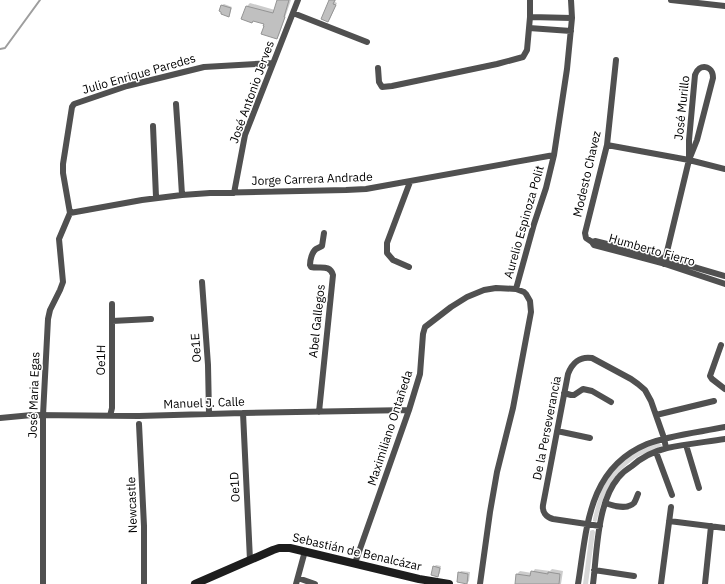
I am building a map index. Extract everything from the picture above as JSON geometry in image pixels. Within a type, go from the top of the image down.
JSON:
[{"type":"main road","name":"Sebastián de Benalcázar","points":[[195,584],[279,548],[290,548],[355,563],[418,581],[449,584]]},
{"type":"street","name":"José Antonio Jerves","points":[[234,193],[245,135],[298,0]]},
{"type":"street","points":[[378,68],[378,82],[382,87],[497,64],[523,57],[527,50],[530,0]]},
{"type":"street","name":"Aurelio Espinoza Polit","points":[[480,584],[497,472],[514,400],[531,312],[530,300],[524,292],[516,289],[534,224],[546,188],[554,155],[565,86],[572,18],[571,0]]},
{"type":"street","points":[[671,0],[725,6]]},
{"type":"street","points":[[293,13],[367,42]]},
{"type":"street","points":[[530,17],[572,18]]},
{"type":"street","points":[[556,30],[557,17]]},
{"type":"street","points":[[529,28],[571,31]]},
{"type":"street","name":"Modesto Chavez","points":[[592,242],[586,238],[585,233],[608,144],[616,60]]},
{"type":"street","name":"Julio Enrique Paredes","points":[[70,213],[63,173],[63,164],[72,107],[74,104],[127,86],[204,67],[273,63]]},
{"type":"street","name":"José Murillo","points":[[665,261],[689,160],[697,140],[713,78],[711,71],[705,67],[698,69],[695,75],[689,140],[689,160]]},
{"type":"street","points":[[176,104],[182,195]]},
{"type":"street","points":[[152,126],[156,197]]},
{"type":"street","points":[[608,144],[689,160],[725,169]]},
{"type":"street","name":"Jorge Carrera Andrade","points":[[70,213],[156,197],[366,189],[554,155]]},
{"type":"street","points":[[409,267],[393,260],[387,253],[387,242],[410,182]]},
{"type":"street","name":"José Maria Egas","points":[[43,584],[43,415],[49,314],[51,306],[63,282],[59,239],[70,213]]},
{"type":"street","name":"Abel Gallegos","points":[[319,412],[333,275],[329,268],[313,268],[310,265],[314,252],[322,246],[324,233]]},
{"type":"street","name":"Humberto Fierro","points":[[592,242],[596,241],[665,261],[725,276]]},
{"type":"street","name":"Humberto Fierro","points":[[665,261],[725,284]]},
{"type":"street","name":"Oe1E","points":[[202,282],[208,365],[208,414]]},
{"type":"street","name":"Maximiliano Ontañeda","points":[[355,563],[409,410],[420,374],[423,334],[425,327],[467,297],[484,290],[496,288],[516,289]]},
{"type":"street","name":"Oe1H","points":[[110,416],[112,408],[112,304]]},
{"type":"street","points":[[112,321],[151,319]]},
{"type":"street","points":[[721,345],[710,376],[725,389]]},
{"type":"street","name":"De la Perseverancia","points":[[600,526],[553,519],[548,517],[543,512],[543,505],[564,393],[568,374],[573,365],[582,358],[589,357],[631,379],[643,388],[651,401],[666,448]]},
{"type":"street","points":[[564,393],[574,396],[583,389],[592,391],[611,402]]},
{"type":"street","points":[[656,415],[714,401]]},
{"type":"street","name":"Manuel J. Calle","points":[[0,418],[9,416],[43,415],[110,416],[409,410]]},
{"type":"street","name":"Oe1D","points":[[243,413],[250,560]]},
{"type":"street","name":"Newcastle","points":[[139,424],[144,526],[144,584]]},
{"type":"street","points":[[578,584],[587,524],[593,502],[599,488],[609,472],[620,460],[633,451],[664,438],[725,427]]},
{"type":"street","points":[[557,431],[590,438]]},
{"type":"street","points":[[593,584],[600,526],[605,503],[617,479],[637,461],[647,455],[666,448],[725,439]]},
{"type":"street","points":[[686,445],[699,488]]},
{"type":"street","points":[[656,452],[672,495]]},
{"type":"street","points":[[605,503],[624,507],[628,506],[634,503],[638,494]]},
{"type":"street","points":[[661,584],[671,507]]},
{"type":"street","points":[[670,521],[725,528]]},
{"type":"street","points":[[704,584],[711,526]]},
{"type":"street","points":[[305,552],[297,581],[315,584]]},
{"type":"street","points":[[594,570],[634,576]]},
{"type":"shaded area","points":[[658,442],[662,445],[660,447],[639,456],[630,462],[616,476],[606,492],[596,522],[593,521],[601,492],[614,471],[622,462],[632,455]]},
{"type":"shaded area","points":[[592,530],[595,532],[588,584],[583,584],[590,531]]},
{"type":"building","points":[[277,0],[289,0],[277,39],[261,34],[264,24],[253,21],[252,23],[241,19],[246,6],[273,13]]},
{"type":"building","points":[[329,0],[335,0],[333,4],[336,5],[328,22],[321,19]]},
{"type":"building","points":[[221,5],[231,8],[229,17],[221,14],[219,11]]},
{"type":"building","points":[[433,566],[440,568],[438,577],[431,575]]},
{"type":"building","points":[[531,571],[548,574],[548,572],[560,574],[559,584],[515,584],[516,574],[530,576]]},
{"type":"building","points":[[458,572],[468,574],[467,584],[457,582]]},
{"type":"waterway","points":[[0,49],[5,48],[40,0]]}]
